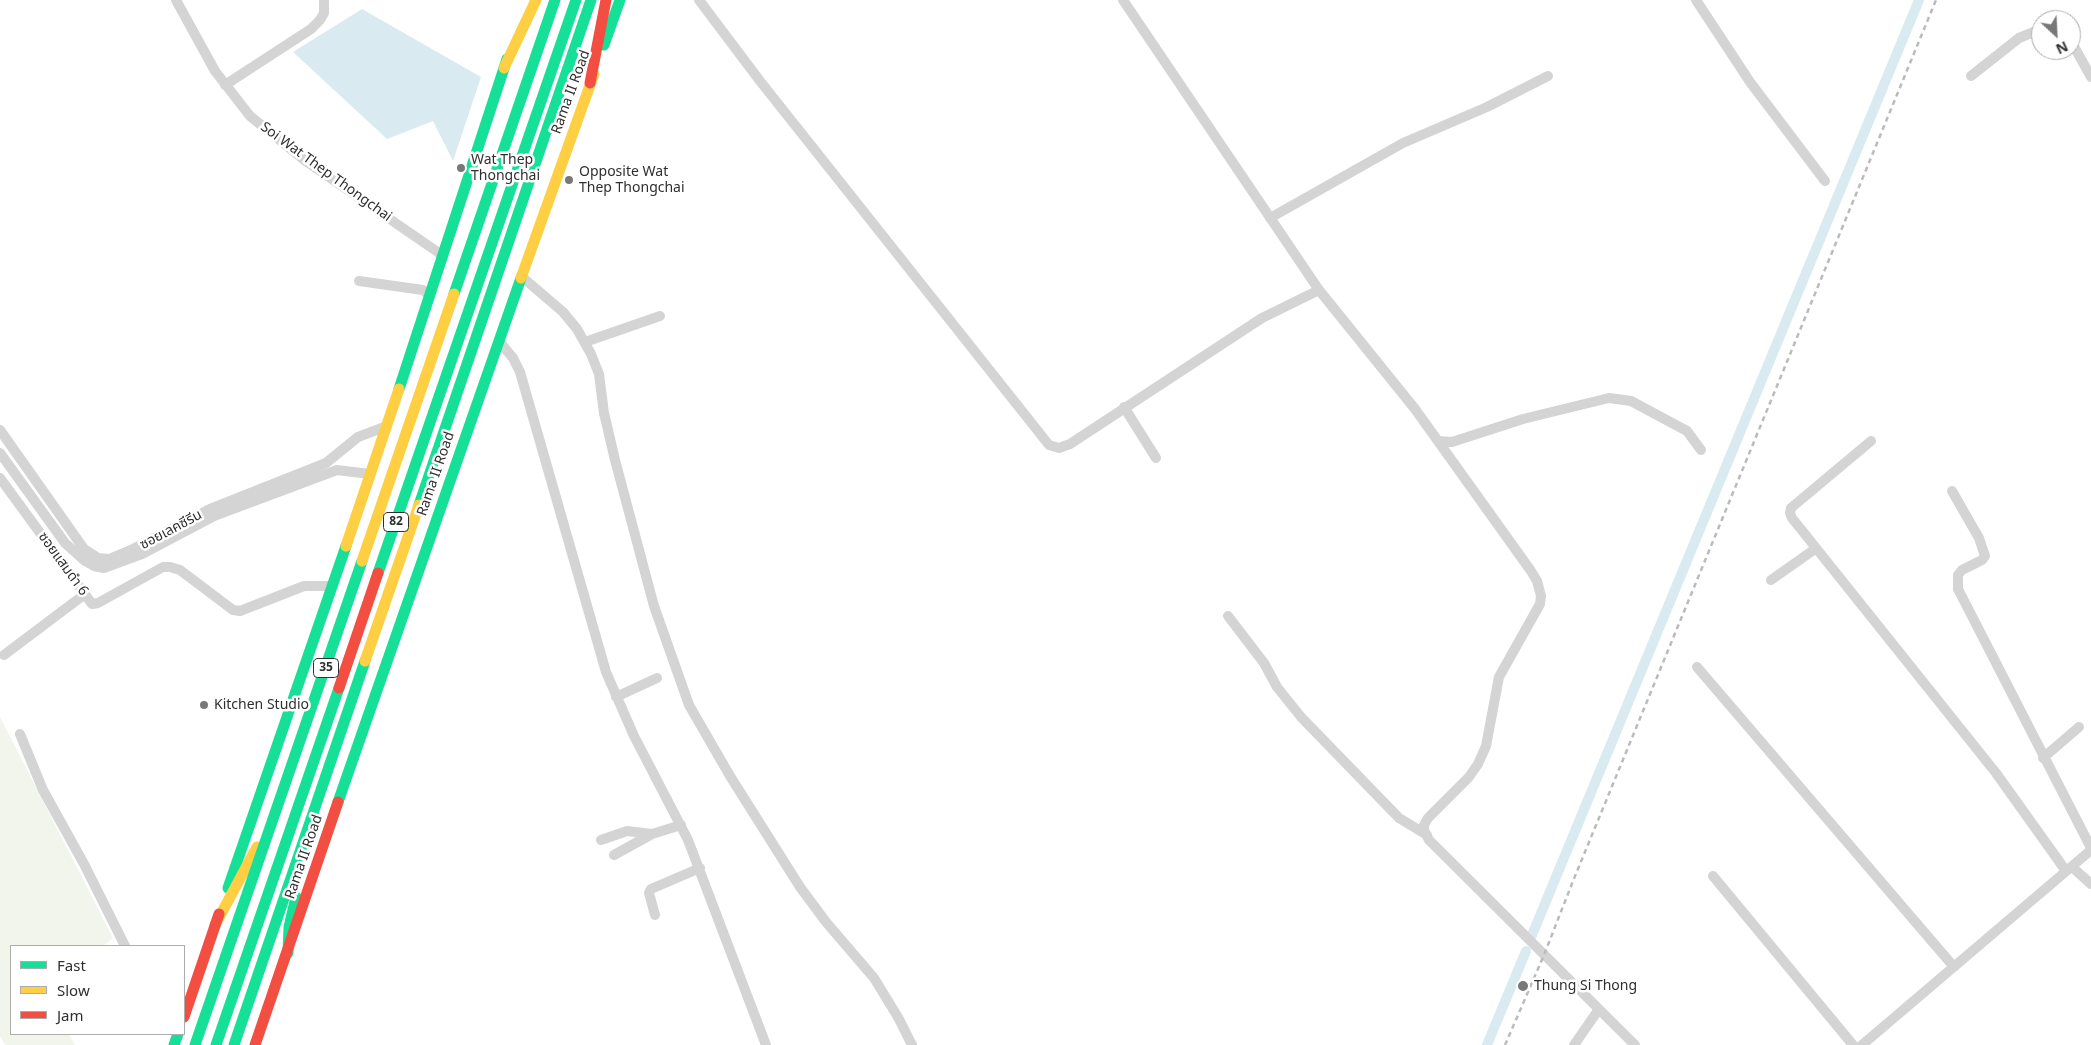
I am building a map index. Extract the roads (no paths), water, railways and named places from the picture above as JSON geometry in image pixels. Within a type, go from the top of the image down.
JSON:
[{"type":"main road","name":"35","points":[[185,1014],[387,426],[527,0]]},
{"type":"main road","points":[[504,68],[536,0]]},
{"type":"main road","points":[[536,63],[545,0]]},
{"type":"main road","name":"35","points":[[196,1045],[557,0]]},
{"type":"main road","name":"82","points":[[196,1045],[557,0]]},
{"type":"main road","name":"82","points":[[216,1045],[576,0]]},
{"type":"main road","name":"Rama II Road","points":[[234,1045],[590,0]]},
{"type":"main road","points":[[566,73],[605,0]]},
{"type":"main road","points":[[590,84],[605,0]]},
{"type":"main road","name":"Rama II Road","points":[[255,1045],[499,341],[620,0]]},
{"type":"main road","points":[[215,925],[274,816]]},
{"type":"main road","points":[[288,953],[289,927],[308,829]]},
{"type":"street","name":"Soi Wat Thep Thongchai","points":[[176,0],[200,45],[225,84],[250,116],[307,162],[442,255]]},
{"type":"street","points":[[225,84],[311,29],[324,13],[324,0]]},
{"type":"street","points":[[699,0],[760,81],[1049,445],[1059,448],[1070,444],[1262,318],[1319,290]]},
{"type":"street","points":[[1123,0],[1319,290],[1415,409],[1531,571],[1541,596],[1540,604],[1499,677],[1486,746],[1478,764],[1469,776],[1424,824],[1429,840],[1635,1045]]},
{"type":"street","points":[[1696,0],[1750,82],[1825,181]]},
{"type":"street","points":[[1971,76],[2019,38],[2031,33]]},
{"type":"street","points":[[2081,59],[2091,77]]},
{"type":"street","points":[[1270,218],[1403,143],[1487,107],[1548,76]]},
{"type":"street","points":[[522,276],[562,312],[585,342],[598,374],[612,450],[654,606],[689,706],[730,776],[800,887],[826,922],[874,978],[899,1019],[912,1045]]},
{"type":"street","points":[[360,281],[423,290],[430,296]]},
{"type":"street","points":[[585,342],[660,316]]},
{"type":"street","points":[[499,341],[513,358],[520,372],[598,648],[616,697],[634,736],[681,825],[700,868],[766,1045]]},
{"type":"street","points":[[1438,441],[1452,442],[1523,420],[1609,398],[1631,401],[1687,431],[1701,450]]},
{"type":"street","points":[[1124,407],[1156,458]]},
{"type":"street","name":"ซอยเลคซีรีน","points":[[0,453],[69,539],[98,558],[109,559],[326,463],[358,437],[387,426]]},
{"type":"street","name":"ซอยเลคซีรีน","points":[[0,430],[69,539]]},
{"type":"street","points":[[1871,442],[1792,508],[1790,513],[1792,518],[1996,773],[2069,869],[2091,884]]},
{"type":"street","name":"ซอยเลคซีรีน","points":[[212,513],[337,470],[370,474]]},
{"type":"street","name":"ซอยแสมดำ 6","points":[[0,478],[92,604],[98,603],[163,567],[180,570],[233,610],[250,608],[304,586],[331,586]]},
{"type":"street","points":[[1862,1045],[2091,849],[1958,589],[1958,575],[1962,570],[1982,560],[1985,556],[1979,538],[1952,491]]},
{"type":"street","points":[[1771,580],[1815,549]]},
{"type":"street","points":[[4,655],[85,594]]},
{"type":"street","points":[[1228,616],[1264,662],[1277,687],[1301,717],[1399,818],[1427,835]]},
{"type":"street","points":[[1697,668],[1954,967]]},
{"type":"street","points":[[616,697],[657,678]]},
{"type":"street","points":[[2043,758],[2079,727]]},
{"type":"street","points":[[20,734],[43,790],[84,864],[124,945]]},
{"type":"street","points":[[614,854],[652,834],[681,825]]},
{"type":"street","points":[[600,840],[627,832],[652,834]]},
{"type":"street","points":[[655,915],[649,893],[652,889],[700,868]]},
{"type":"street","points":[[1713,876],[1853,1045]]},
{"type":"street","points":[[1574,1045],[1599,1009]]},
{"type":"waterway","points":[[1532,935],[1919,0]]},
{"type":"waterway","points":[[1487,1045],[1526,951]]},
{"type":"railway","points":[[1505,1045],[1544,955],[1936,0]]},
{"type":"place","name":"Wat Thep Thongchai","points":[[461,168]]},
{"type":"place","name":"Opposite Wat Thep Thongchai","points":[[569,180]]},
{"type":"place","name":"Kitchen Studio","points":[[204,705]]},
{"type":"place","name":"Thung Si Thong","points":[[1523,986]]}]
